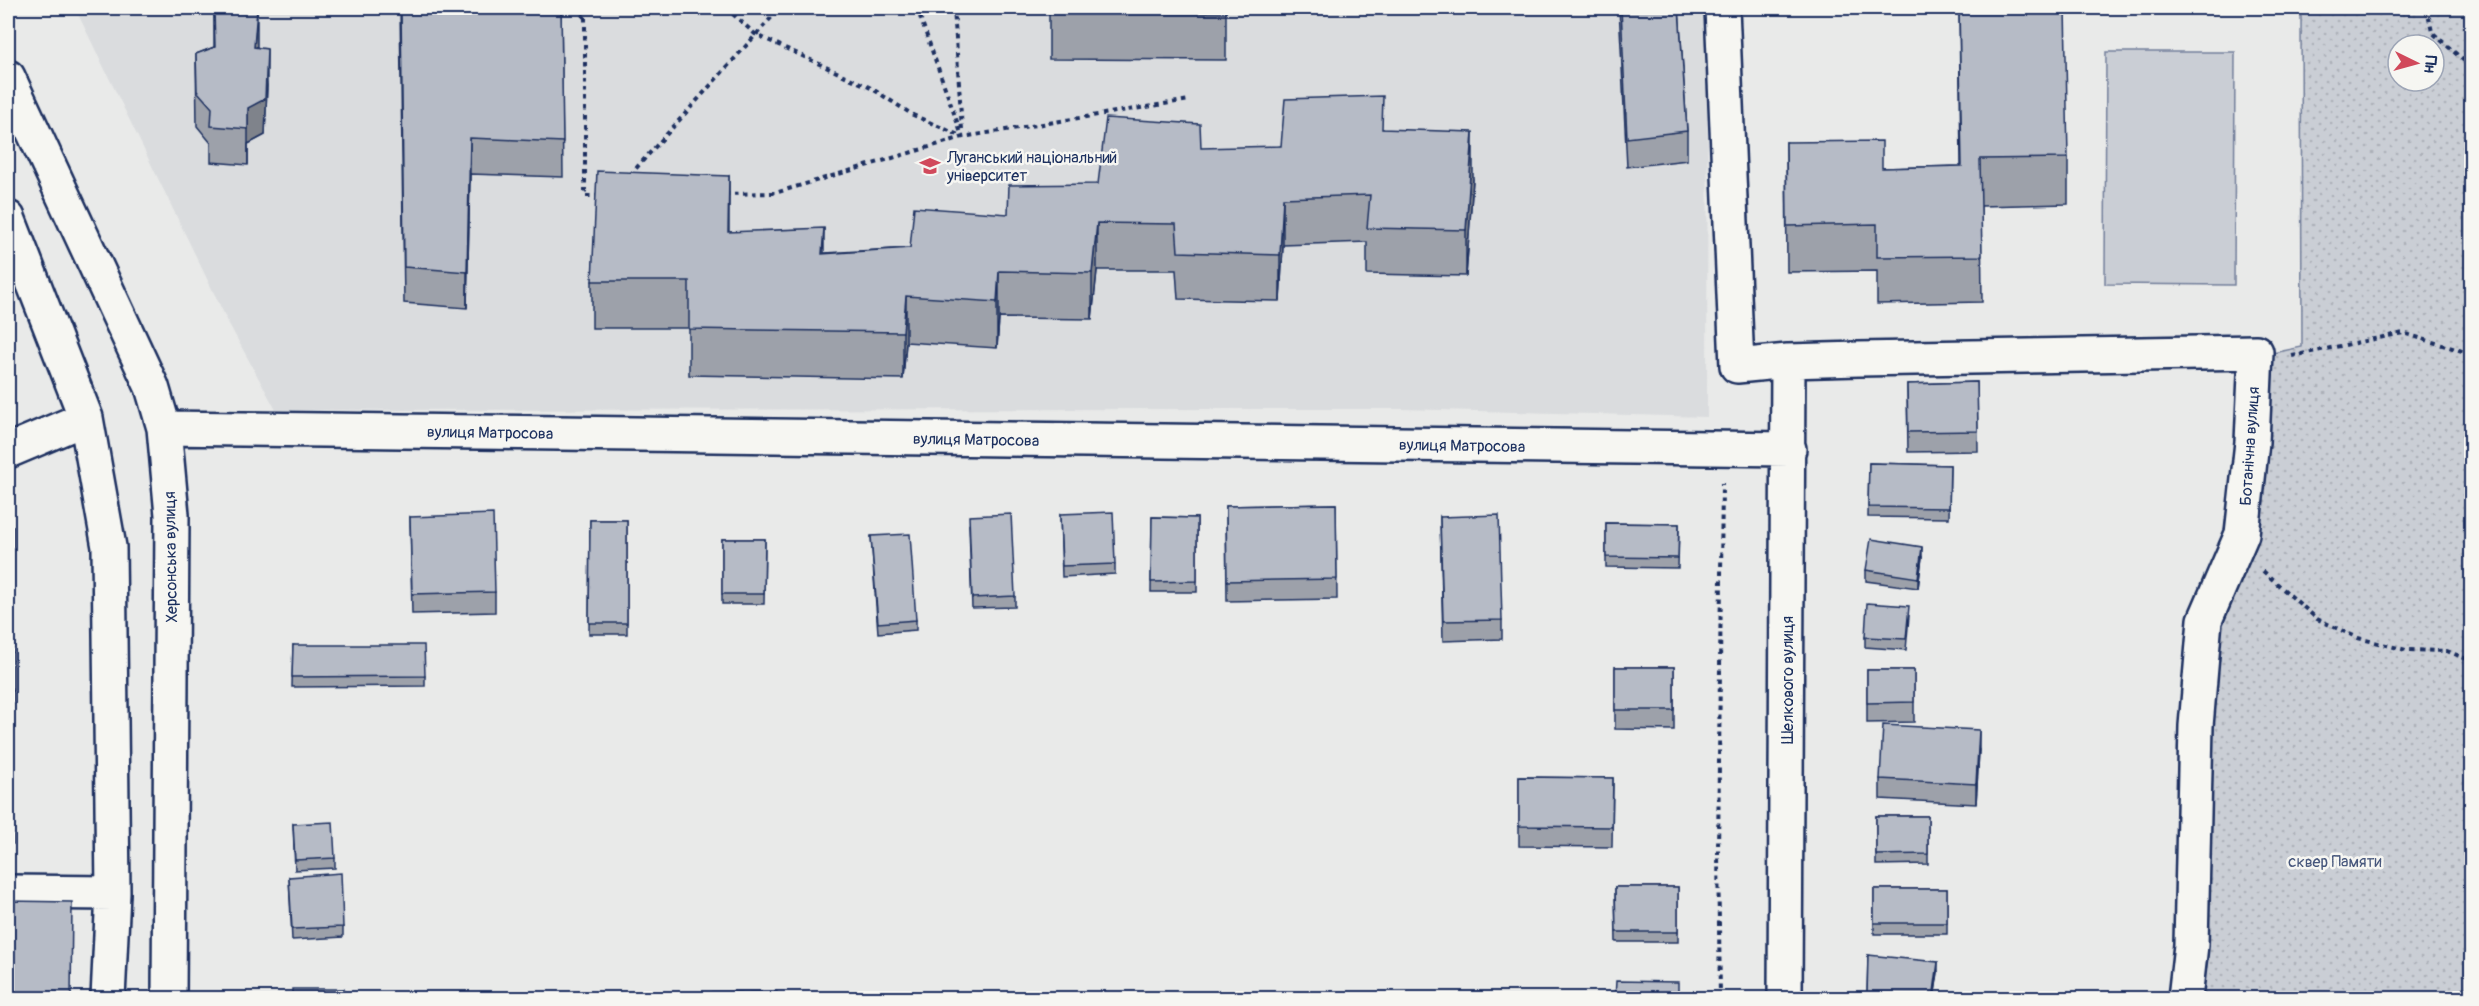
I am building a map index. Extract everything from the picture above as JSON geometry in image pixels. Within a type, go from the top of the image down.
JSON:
[{"type":"street","points":[[1722,8],[1737,366],[1788,361]]},
{"type":"street","name":"Херсонська вулиця","points":[[8,77],[152,387],[164,428],[172,515],[170,999]]},
{"type":"street","points":[[8,218],[86,418],[109,547],[113,892],[108,999]]},
{"type":"street","name":"Ботанічна вулиця","points":[[1788,361],[2256,352],[2252,442],[2242,534],[2205,620],[2196,726],[2191,945],[2185,999]]},
{"type":"street","name":"Шелкового вулиця","points":[[1785,999],[1788,361]]},
{"type":"street","points":[[8,451],[86,418]]},
{"type":"street","name":"вулиця Матросова","points":[[164,428],[1789,449]]},
{"type":"street","points":[[8,892],[113,892]]},
{"type":"path","points":[[576,8],[585,18]]},
{"type":"path","points":[[585,8],[585,196],[603,196]]},
{"type":"path","points":[[726,8],[755,34],[871,88],[913,115],[963,137]]},
{"type":"path","points":[[626,179],[780,8]]},
{"type":"path","points":[[917,8],[963,137]]},
{"type":"path","points":[[954,8],[963,137]]},
{"type":"path","points":[[2427,8],[2432,32],[2472,68]]},
{"type":"path","points":[[716,194],[775,193],[963,137],[1189,100]]},
{"type":"path","points":[[2287,357],[2403,333],[2472,354]]},
{"type":"path","points":[[1720,999],[1718,853],[1723,448]]},
{"type":"path","points":[[2256,565],[2317,618],[2358,638],[2406,650],[2447,651],[2472,661]]},
{"type":"shaded area","name":"Луганський національний університет","points":[[75,8],[1708,8],[1707,417],[1401,409],[276,410],[229,324]]},
{"type":"green space","name":"сквер Памяти","points":[[2301,8],[2471,8],[2471,998],[2195,998],[2203,726],[2263,355],[2302,347]]},
{"type":"green space","points":[[2106,52],[2235,52],[2234,285],[2105,284]]},
{"type":"building","points":[[401,8],[561,8],[563,142],[470,138],[467,272],[404,267]]},
{"type":"building","points":[[1049,8],[1226,8],[1226,13],[1049,12]]},
{"type":"building","points":[[1621,8],[1679,8],[1687,131],[1627,138]]},
{"type":"building","points":[[1959,8],[2065,8],[2068,158],[1980,159],[1982,256],[1877,257],[1877,224],[1787,226],[1786,142],[1882,141],[1882,168],[1962,166]]},
{"type":"building","points":[[257,9],[254,47],[267,49],[265,99],[248,108],[248,129],[211,126],[212,108],[197,91],[196,54],[215,47],[214,10]]},
{"type":"building","points":[[1383,96],[1382,129],[1473,132],[1466,230],[1367,228],[1370,195],[1283,198],[1280,255],[1178,252],[1176,224],[1097,223],[1092,273],[999,271],[997,302],[906,296],[903,332],[689,329],[689,281],[592,281],[597,171],[729,176],[728,232],[824,228],[822,254],[910,248],[914,207],[1008,214],[1009,185],[1098,184],[1106,118],[1200,124],[1201,148],[1281,146],[1285,99]]},
{"type":"building","points":[[1977,382],[1978,431],[1908,432],[1907,384]]},
{"type":"building","points":[[1869,463],[1950,465],[1949,508],[1868,507]]},
{"type":"building","points":[[1336,504],[1337,579],[1227,581],[1226,506]]},
{"type":"building","points":[[1113,512],[1115,564],[1062,566],[1060,514]]},
{"type":"building","points":[[493,514],[495,592],[412,594],[410,517]]},
{"type":"building","points":[[1011,514],[1015,596],[972,598],[969,516]]},
{"type":"building","points":[[1499,515],[1502,620],[1443,621],[1440,517]]},
{"type":"building","points":[[1152,517],[1197,518],[1197,581],[1151,582]]},
{"type":"building","points":[[590,520],[627,520],[627,623],[589,623]]},
{"type":"building","points":[[1606,523],[1679,524],[1678,558],[1606,557]]},
{"type":"building","points":[[8,527],[13,527],[13,808],[8,808]]},
{"type":"building","points":[[910,534],[916,620],[878,623],[871,536]]},
{"type":"building","points":[[722,539],[765,539],[764,594],[722,594]]},
{"type":"building","points":[[1871,539],[1922,547],[1918,578],[1866,570]]},
{"type":"building","points":[[1867,603],[1909,606],[1906,639],[1865,637]]},
{"type":"building","points":[[293,645],[424,645],[425,676],[292,677]]},
{"type":"building","points":[[1615,667],[1674,667],[1674,710],[1615,710]]},
{"type":"building","points":[[1867,670],[1914,670],[1914,702],[1867,703]]},
{"type":"building","points":[[1883,725],[1979,730],[1976,784],[1880,779]]},
{"type":"building","points":[[1519,777],[1613,778],[1612,827],[1519,826]]},
{"type":"building","points":[[1876,816],[1928,816],[1928,854],[1876,855]]},
{"type":"building","points":[[333,822],[335,858],[295,860],[293,824]]},
{"type":"building","points":[[341,873],[343,927],[292,929],[289,877]]},
{"type":"building","points":[[1615,887],[1678,887],[1678,932],[1616,932]]},
{"type":"building","points":[[1874,889],[1947,889],[1947,923],[1874,923]]},
{"type":"building","points":[[8,901],[72,902],[71,999],[8,999]]},
{"type":"building","points":[[1868,955],[1938,962],[1933,999],[1867,994]]},
{"type":"building","points":[[1616,981],[1678,982],[1678,999],[1615,999]]},
{"type":"building","points":[[292,989],[344,989],[344,999],[292,999]]},
{"type":"building","points":[[712,992],[777,992],[777,999],[712,999]]},
{"type":"place","name":"Луганський національний університет","points":[[930,166]]}]
